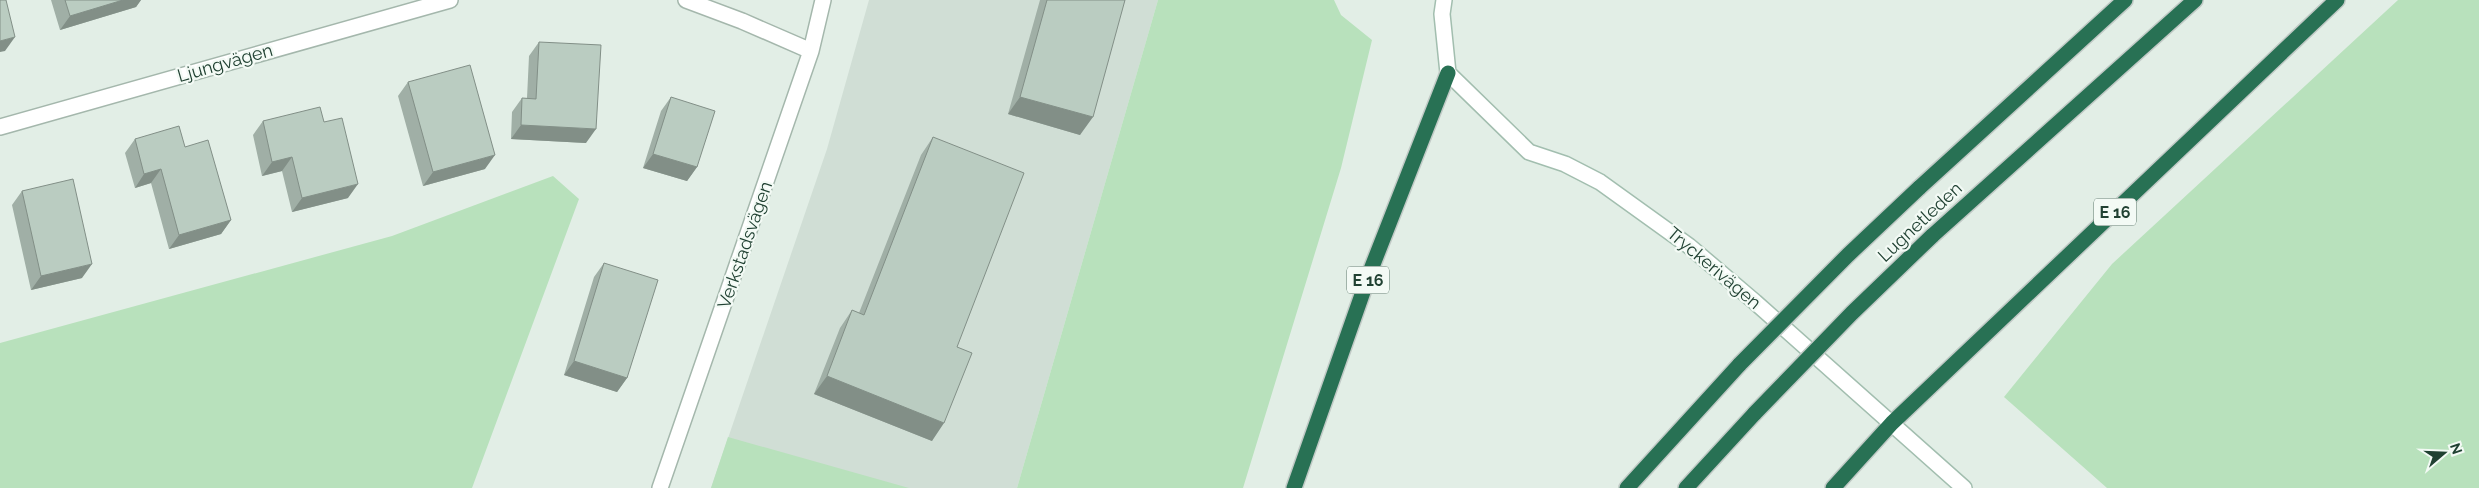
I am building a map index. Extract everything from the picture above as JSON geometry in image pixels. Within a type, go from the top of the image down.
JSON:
[{"type":"highway","name":"Lugnetleden","points":[[1627,488],[1740,364],[1848,255],[2125,0]]},
{"type":"highway","name":"Lugnetleden","points":[[1686,488],[1755,413],[1852,313],[1932,236],[2195,0]]},
{"type":"highway","name":"E 16","points":[[1833,488],[1892,423],[2337,0]]},
{"type":"highway","name":"E 16","points":[[1294,488],[1370,272],[1448,74]]},
{"type":"street","name":"Ljungvägen","points":[[0,127],[450,0]]},
{"type":"street","points":[[686,0],[742,21],[811,51]]},
{"type":"street","name":"Verkstadsvägen","points":[[660,488],[811,51],[823,0]]},
{"type":"street","points":[[1444,0],[1442,14],[1448,74]]},
{"type":"street","name":"Tryckerivägen","points":[[1448,74],[1529,152],[1565,164],[1600,182],[1689,246],[1964,488]]},
{"type":"shaded area","points":[[869,0],[1158,0],[1017,488],[711,488],[827,149]]},
{"type":"green space","points":[[1158,0],[1334,0],[1341,15],[1372,40],[1341,168],[1243,488],[1017,488]]},
{"type":"green space","points":[[2398,0],[2479,0],[2479,488],[2107,488],[2004,397],[2112,264]]},
{"type":"green space","points":[[553,176],[579,199],[472,488],[0,488],[0,343],[392,236]]},
{"type":"green space","points":[[728,437],[909,488],[711,488]]},
{"type":"building","points":[[0,0],[6,0],[15,37],[0,41]]},
{"type":"building","points":[[65,0],[123,0],[70,16]]},
{"type":"building","points":[[1047,0],[1125,0],[1093,117],[1020,97]]},
{"type":"building","points":[[539,42],[601,45],[596,129],[521,125],[522,98],[536,99]]},
{"type":"building","points":[[470,65],[495,155],[433,172],[408,82]]},
{"type":"building","points":[[671,97],[715,111],[697,167],[653,154]]},
{"type":"building","points":[[320,107],[324,122],[342,118],[358,184],[302,198],[292,157],[272,162],[263,121]]},
{"type":"building","points":[[179,126],[185,147],[208,140],[231,220],[179,235],[161,169],[144,174],[135,139]]},
{"type":"building","points":[[933,137],[1024,173],[957,347],[972,353],[944,423],[827,376],[852,310],[864,315]]},
{"type":"building","points":[[73,179],[92,264],[41,276],[22,191]]},
{"type":"building","points":[[604,263],[658,280],[627,378],[574,361]]}]
